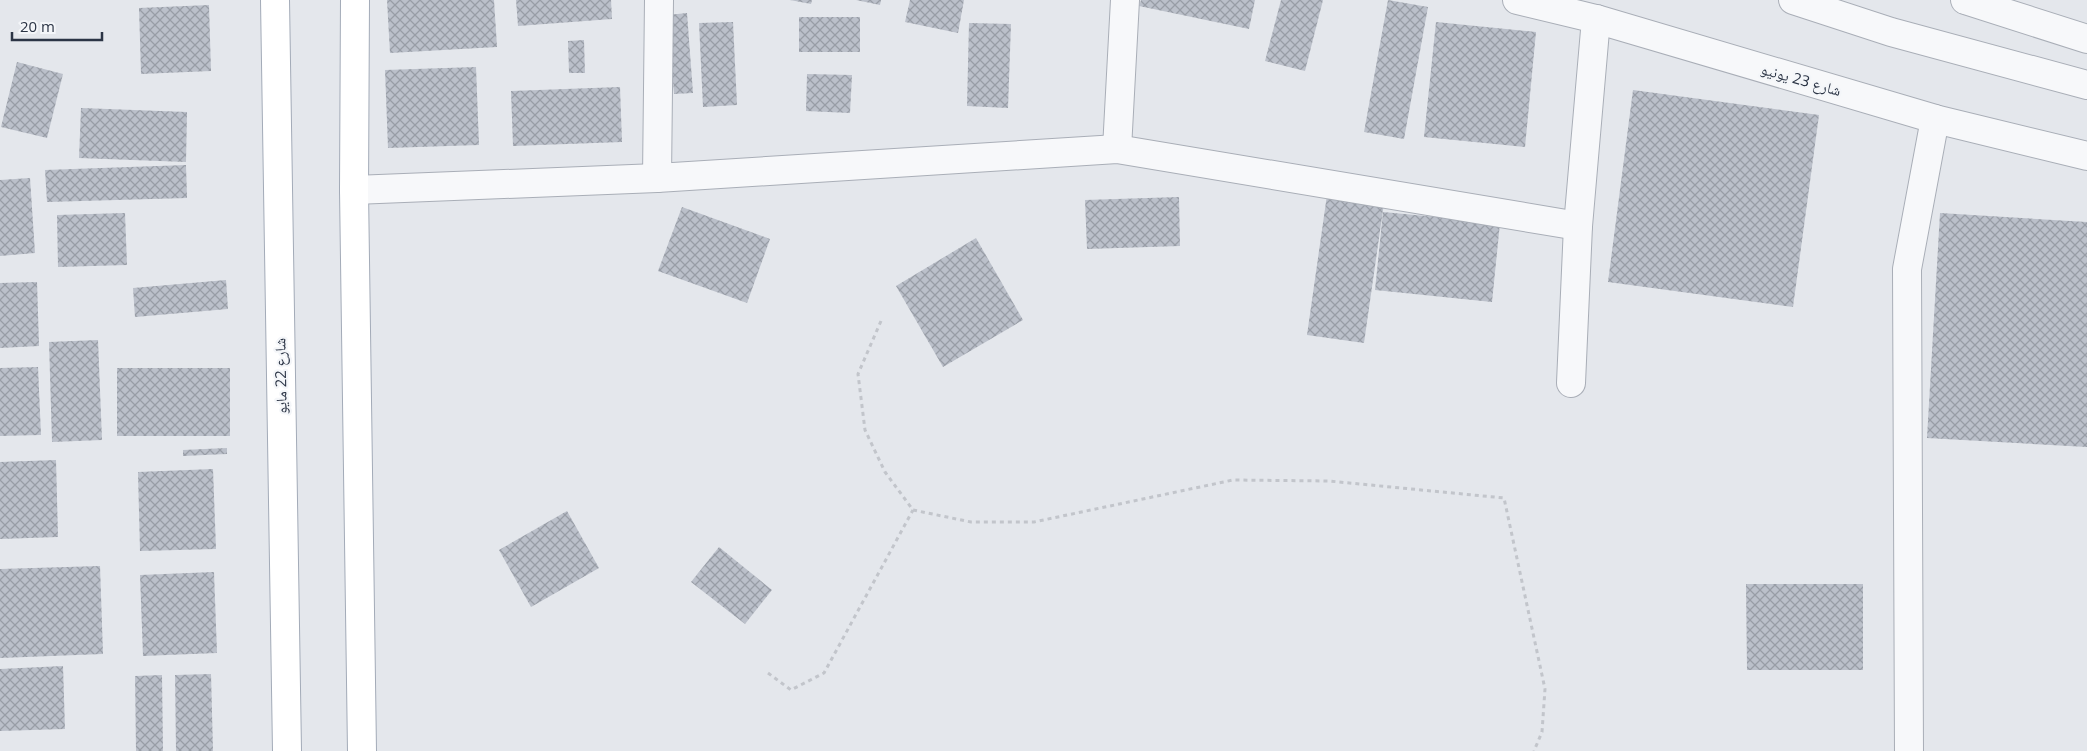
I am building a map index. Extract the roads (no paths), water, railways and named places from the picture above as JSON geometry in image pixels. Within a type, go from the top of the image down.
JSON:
[{"type":"main road","name":"شارع 22 مايو","points":[[275,0],[287,751]]},
{"type":"main road","points":[[355,0],[354,190],[362,751]]},
{"type":"street","points":[[657,178],[659,0]]},
{"type":"street","points":[[1117,149],[1125,0]]},
{"type":"street","name":"شارع 23 يونيو","points":[[1517,0],[1596,19],[1935,119],[2087,156]]},
{"type":"street","points":[[1793,0],[1891,32],[2087,86]]},
{"type":"street","points":[[1966,0],[2087,39]]},
{"type":"street","points":[[1571,383],[1578,226],[1596,19]]},
{"type":"street","points":[[1909,751],[1907,269],[1935,119]]},
{"type":"street","points":[[354,190],[657,178],[1117,149],[1578,226]]}]
